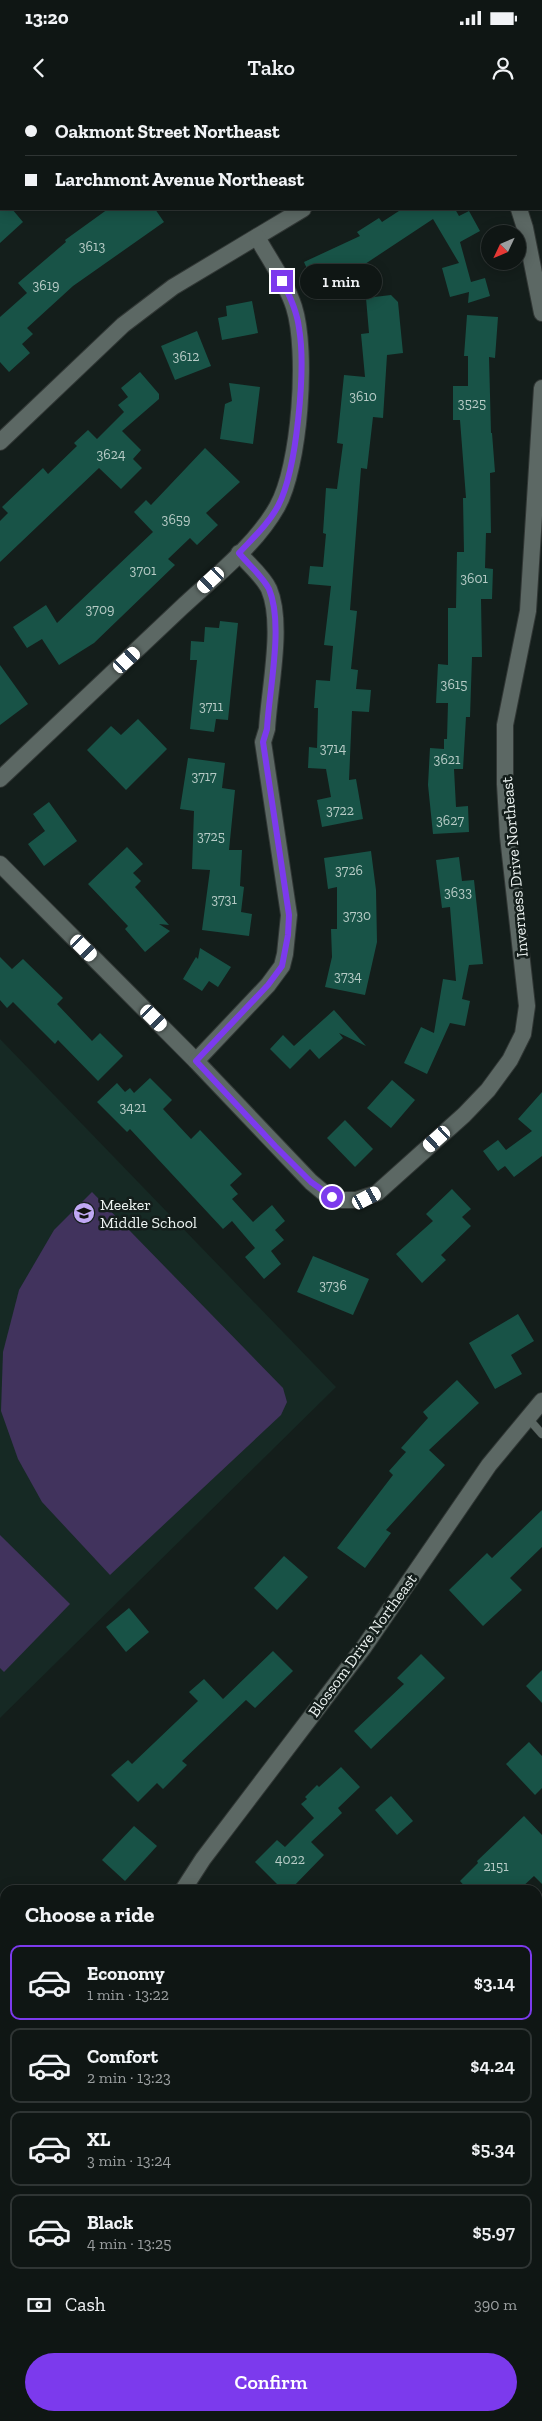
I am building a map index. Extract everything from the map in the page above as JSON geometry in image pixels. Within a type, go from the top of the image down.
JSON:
[{"type":"street","points":[[0,442],[123,325],[173,287],[301,210]]},
{"type":"street","points":[[519,210],[525,228],[542,313]]},
{"type":"street","points":[[0,779],[239,553],[268,520],[287,486],[296,435],[299,387],[299,328],[294,307],[257,237]]},
{"type":"street","name":"Inverness Drive Northeast","points":[[196,1061],[311,1182],[323,1192],[342,1200],[367,1198],[376,1193],[456,1122],[503,1070],[523,1034],[528,1006],[508,836],[505,784],[505,725],[528,611],[542,388]]},
{"type":"street","points":[[0,864],[196,1061],[268,985],[282,966],[288,935],[289,915],[263,742],[267,729],[276,639],[274,613],[268,588],[239,553]]},
{"type":"street","name":"Blossom Drive Northeast","points":[[186,1885],[203,1859],[364,1646],[489,1465],[542,1401]]},
{"type":"lane","points":[[527,1417],[542,1434]]},
{"type":"shaded area","name":"Meeker Middle School","points":[[0,1039],[336,1387],[0,1718]]},
{"type":"shaded area","points":[[92,1192],[283,1388],[287,1402],[281,1415],[110,1575],[42,1502],[18,1459],[1,1411],[3,1352],[19,1290],[54,1230]]},
{"type":"shaded area","points":[[0,1535],[70,1604],[4,1672],[0,1668]]},
{"type":"building","points":[[0,210],[13,210],[23,222],[0,243]]},
{"type":"building","points":[[107,210],[156,210],[164,222],[73,286],[27,328],[33,334],[22,344],[30,353],[9,372],[0,362],[0,317],[27,293],[18,283],[66,242],[65,240]]},
{"type":"building","points":[[400,210],[456,210],[459,216],[469,211],[480,231],[460,242],[471,282],[485,278],[490,296],[468,303],[469,292],[450,297],[442,268],[459,263],[433,219],[362,266],[365,274],[319,296],[304,262],[360,236],[357,232],[379,218],[382,222]]},
{"type":"building","points":[[391,295],[398,302],[403,353],[387,355],[383,418],[373,417],[367,469],[361,468],[350,610],[357,611],[351,669],[358,670],[356,689],[371,690],[369,712],[352,711],[349,780],[356,779],[363,819],[322,827],[317,800],[331,797],[326,769],[308,768],[309,747],[317,748],[318,708],[314,708],[316,680],[330,681],[333,646],[324,645],[331,586],[308,584],[310,566],[323,567],[326,534],[323,533],[326,488],[337,489],[343,444],[337,443],[344,375],[365,377],[361,334],[369,333],[366,298]]},
{"type":"building","points":[[252,301],[258,333],[222,340],[218,318],[227,316],[226,306]]},
{"type":"building","points":[[467,315],[498,317],[495,358],[489,357],[491,433],[495,472],[490,473],[491,533],[486,533],[485,568],[493,569],[492,599],[481,599],[482,657],[472,657],[470,717],[466,717],[463,769],[454,769],[456,807],[468,806],[469,832],[433,834],[428,785],[430,748],[444,749],[444,739],[447,739],[448,703],[436,703],[438,664],[448,665],[448,608],[456,608],[457,552],[464,552],[463,498],[466,498],[460,420],[453,420],[453,386],[468,386],[468,356],[464,356]]},
{"type":"building","points":[[197,331],[211,366],[175,380],[161,346]]},
{"type":"building","points":[[140,372],[159,394],[159,399],[122,431],[141,450],[133,459],[142,468],[121,489],[99,468],[0,562],[0,521],[8,513],[2,507],[43,468],[48,474],[77,446],[74,443],[88,430],[97,439],[124,412],[118,405],[128,397],[121,388]]},
{"type":"building","points":[[229,383],[260,387],[253,444],[220,439],[225,404],[232,401]]},
{"type":"building","points":[[205,448],[240,482],[206,513],[218,525],[197,545],[190,538],[168,559],[175,565],[94,643],[59,665],[42,639],[27,648],[13,627],[46,605],[57,623],[153,532],[134,512],[146,500],[151,505]]},
{"type":"building","points":[[220,621],[238,623],[228,720],[216,719],[214,732],[190,729],[197,660],[190,660],[191,641],[204,642],[205,627],[219,628]]},
{"type":"building","points":[[0,665],[28,704],[0,725]]},
{"type":"building","points":[[138,719],[167,749],[126,790],[87,750],[111,726],[121,735]]},
{"type":"building","points":[[188,758],[225,763],[222,788],[235,790],[229,850],[242,850],[240,886],[244,887],[241,912],[252,914],[249,936],[202,930],[210,870],[192,869],[194,811],[180,809]]},
{"type":"building","points":[[49,802],[77,841],[44,866],[28,844],[45,831],[33,814]]},
{"type":"building","points":[[127,847],[143,864],[133,873],[141,881],[135,887],[169,925],[159,924],[170,931],[145,952],[125,929],[128,926],[88,884]]},
{"type":"building","points":[[371,851],[376,890],[377,942],[365,995],[325,987],[332,957],[331,929],[337,929],[337,887],[328,889],[324,858]]},
{"type":"building","points":[[459,857],[462,881],[474,880],[483,964],[469,965],[462,999],[470,1001],[465,1026],[450,1023],[427,1074],[404,1063],[421,1027],[434,1033],[443,979],[456,981],[450,907],[442,908],[436,860]]},
{"type":"building","points":[[200,948],[231,967],[218,987],[209,981],[202,991],[183,979],[196,957],[198,959]]},
{"type":"building","points":[[0,957],[12,969],[23,959],[63,998],[57,1004],[92,1041],[100,1033],[123,1056],[98,1081],[58,1040],[55,1044],[13,1002],[7,1008],[0,1000]]},
{"type":"building","points":[[334,1010],[366,1046],[339,1033],[343,1038],[319,1059],[310,1049],[290,1069],[270,1049],[283,1035],[294,1046]]},
{"type":"building","points":[[150,1078],[172,1100],[163,1109],[191,1139],[200,1130],[242,1174],[230,1185],[238,1194],[232,1199],[253,1222],[272,1205],[285,1221],[275,1230],[284,1240],[271,1251],[281,1264],[264,1279],[245,1257],[255,1248],[232,1221],[223,1229],[130,1129],[127,1132],[97,1102],[117,1083],[125,1092],[130,1088],[134,1093]]},
{"type":"building","points":[[392,1080],[415,1100],[391,1128],[367,1108]]},
{"type":"building","points":[[542,1092],[542,1156],[514,1177],[505,1166],[498,1171],[483,1151],[498,1140],[506,1150],[532,1131],[518,1119]]},
{"type":"building","points":[[345,1120],[373,1149],[355,1167],[327,1138]]},
{"type":"building","points":[[452,1189],[471,1209],[462,1217],[471,1226],[441,1255],[446,1260],[422,1283],[396,1254],[433,1221],[426,1214]]},
{"type":"building","points":[[313,1256],[369,1279],[353,1315],[297,1292]]},
{"type":"building","points":[[518,1314],[534,1341],[511,1355],[522,1374],[495,1389],[469,1343]]},
{"type":"building","points":[[457,1380],[479,1403],[429,1450],[445,1465],[386,1530],[391,1533],[365,1568],[337,1548],[393,1475],[389,1471],[406,1452],[401,1448],[428,1418],[423,1412]]},
{"type":"building","points":[[542,1510],[542,1547],[510,1578],[522,1590],[483,1626],[449,1590],[487,1553],[492,1558]]},
{"type":"building","points":[[284,1556],[308,1577],[277,1610],[254,1588]]},
{"type":"building","points":[[129,1608],[149,1632],[126,1652],[106,1627]]},
{"type":"building","points":[[273,1651],[293,1671],[255,1708],[246,1700],[182,1761],[187,1765],[163,1789],[157,1783],[138,1802],[111,1775],[128,1760],[132,1764],[198,1701],[189,1692],[204,1679],[223,1699]]},
{"type":"building","points":[[421,1654],[445,1678],[371,1749],[354,1731],[404,1684],[397,1678]]},
{"type":"building","points":[[542,1670],[542,1703],[526,1686]]},
{"type":"building","points":[[529,1742],[542,1756],[542,1788],[535,1795],[506,1764]]},
{"type":"building","points":[[341,1767],[360,1787],[338,1808],[342,1813],[311,1842],[324,1855],[295,1885],[278,1885],[255,1862],[277,1840],[285,1847],[314,1818],[301,1804],[317,1785],[319,1787]]},
{"type":"building","points":[[391,1796],[413,1821],[397,1835],[375,1810]]},
{"type":"building","points":[[524,1816],[542,1835],[542,1884],[534,1876],[524,1885],[464,1885],[460,1881],[478,1863],[477,1861]]},
{"type":"building","points":[[134,1826],[157,1846],[125,1881],[102,1860]]},
{"type":"place","name":"Meeker Middle School","points":[[84,1213]]},
{"type":"route","points":[[282,281],[294,307],[299,328],[300,377],[296,435],[287,486],[278,506],[239,553],[268,588],[274,613],[276,639],[267,729],[263,742],[289,915],[288,935],[282,966],[268,985],[196,1061],[311,1182],[332,1197]]}]
